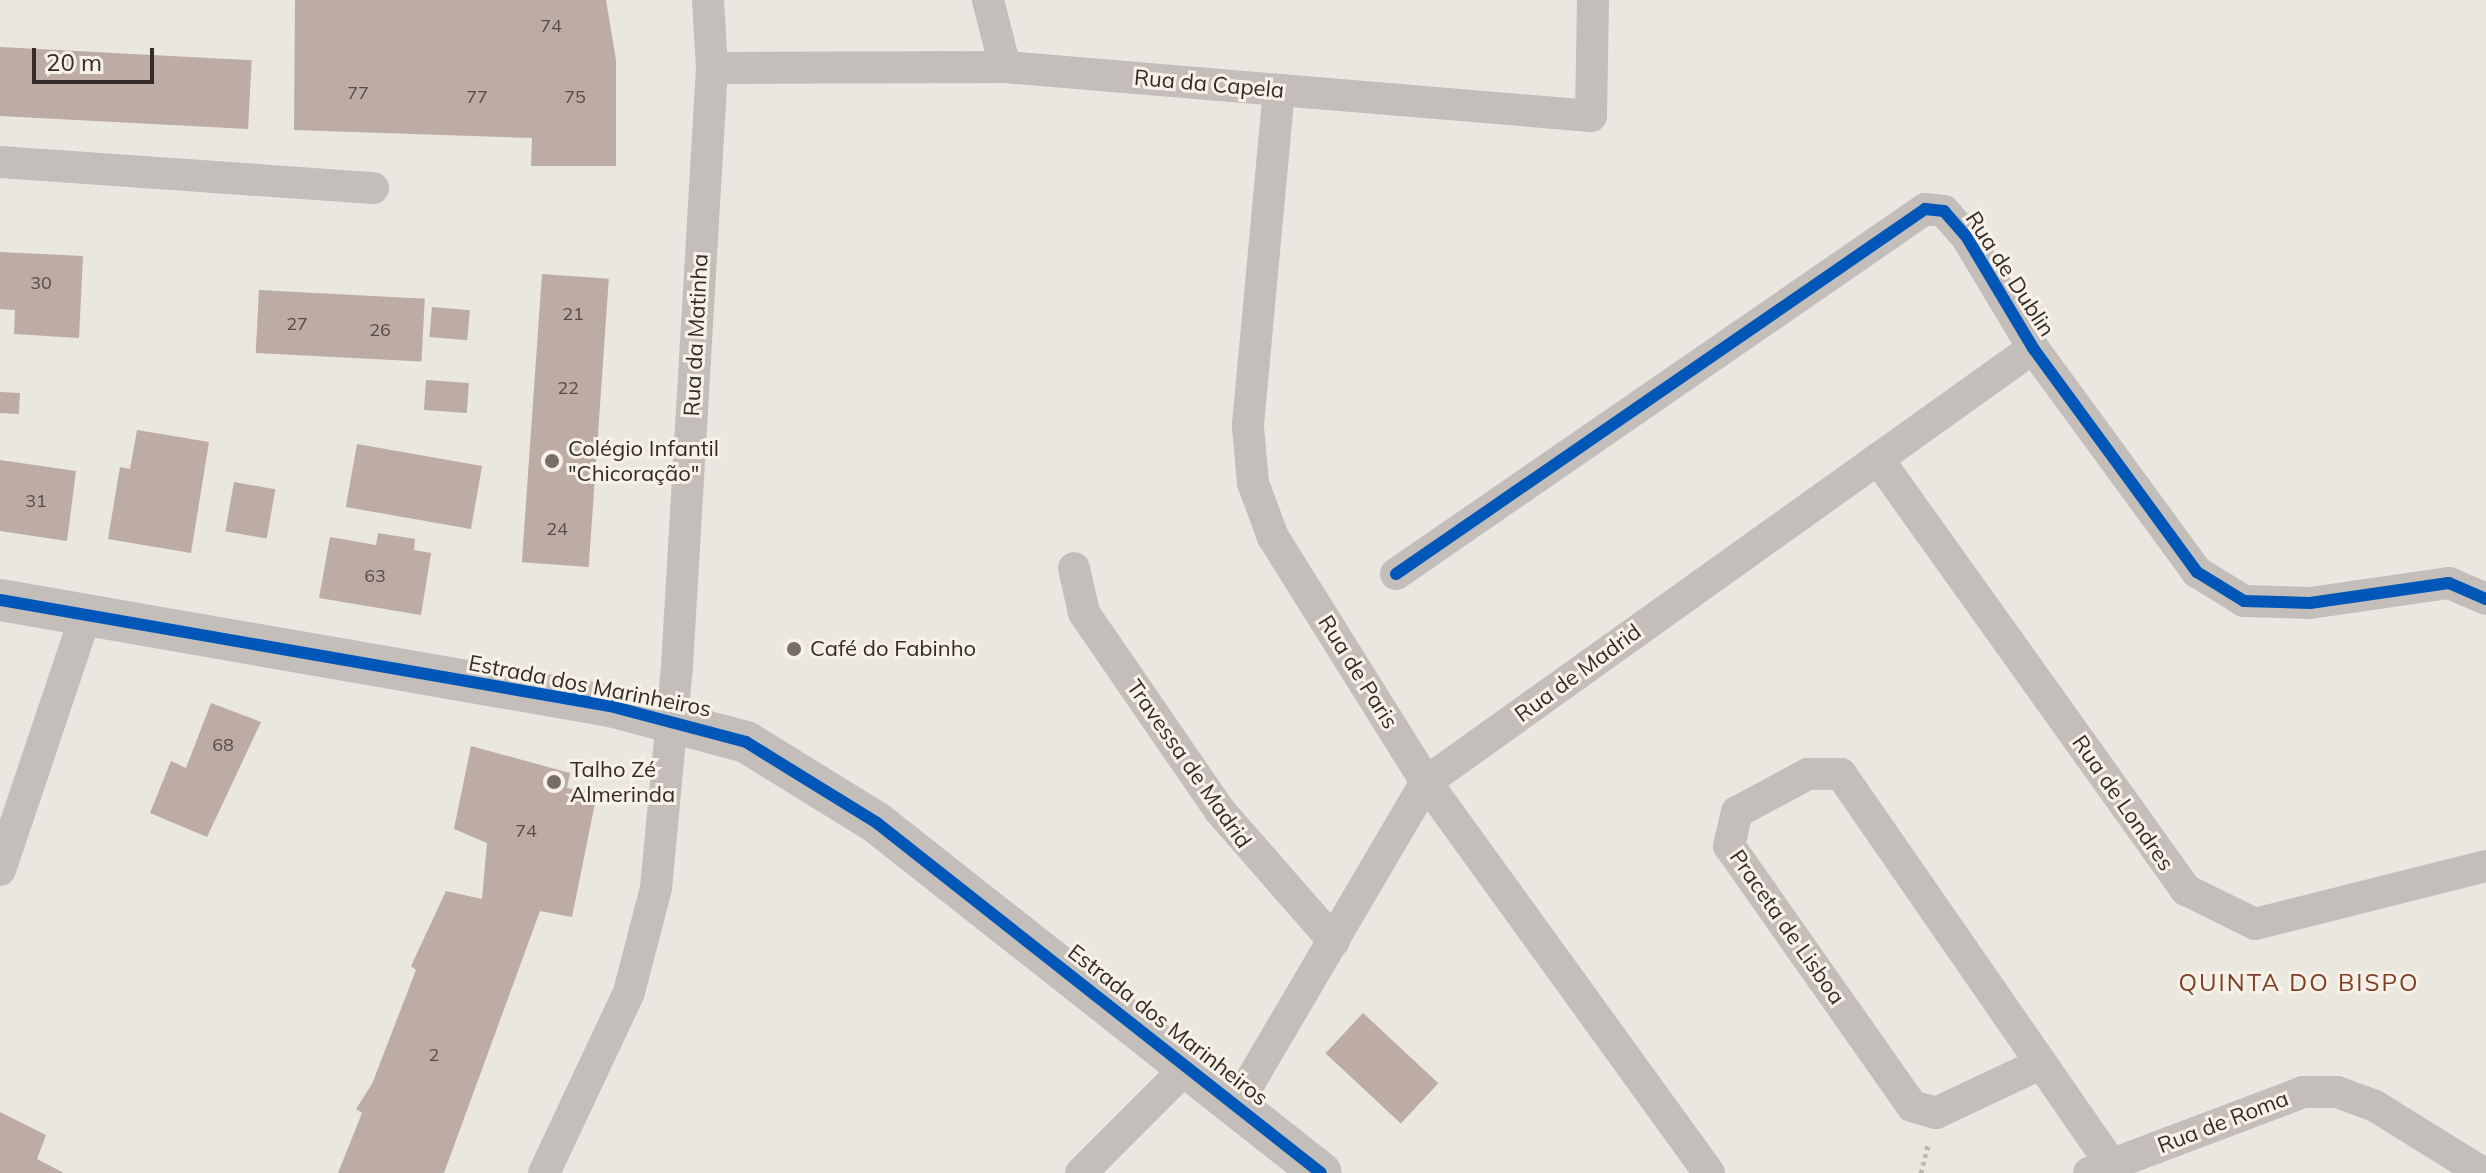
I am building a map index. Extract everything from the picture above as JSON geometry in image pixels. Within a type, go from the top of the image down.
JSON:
[{"type":"street","name":"Rua da Matinha","points":[[544,1173],[629,992],[656,888],[673,718],[712,68],[708,0]]},
{"type":"street","points":[[988,0],[1005,67]]},
{"type":"street","name":"Rua da Capela","points":[[712,68],[1005,67],[1591,116],[1593,0]]},
{"type":"street","name":"Rua de Paris","points":[[1279,90],[1248,427],[1253,483],[1273,537],[1426,782],[1709,1173]]},
{"type":"street","points":[[0,162],[373,188]]},
{"type":"street","name":"Rua de Dublin","points":[[1396,574],[1925,209],[1944,211],[1966,236],[2033,348],[2197,572],[2244,601],[2310,603],[2449,583],[2486,599]]},
{"type":"street","name":"Rua de Madrid","points":[[1237,1104],[1426,782],[2033,348]]},
{"type":"street","name":"Rua de Londres","points":[[1878,459],[2186,890],[2255,924],[2486,866]]},
{"type":"street","name":"Travessa de Madrid","points":[[1074,568],[1084,613],[1220,811],[1334,941]]},
{"type":"street","name":"Estrada dos Marinheiros","points":[[0,600],[673,718],[746,742],[821,785],[1237,1104],[1321,1173]]},
{"type":"street","points":[[0,870],[86,615]]},
{"type":"street","name":"Praceta de Lisboa","points":[[2040,1064],[1936,1113],[1912,1106],[1729,846],[1737,812],[1808,774],[1841,774],[2040,1064],[2100,1168]]},
{"type":"street","points":[[1081,1173],[1188,1066]]},
{"type":"street","name":"Rua de Roma","points":[[2100,1168],[2303,1092],[2337,1092],[2375,1106],[2483,1173]]},
{"type":"building","points":[[295,0],[606,0],[616,60],[616,166],[531,166],[532,138],[294,130]]},
{"type":"building","points":[[0,47],[252,60],[248,129],[0,116]]},
{"type":"building","points":[[0,252],[83,256],[79,338],[14,334],[15,310],[0,309]]},
{"type":"building","points":[[542,274],[609,279],[589,567],[522,562]]},
{"type":"building","points":[[259,290],[425,299],[421,362],[256,353]]},
{"type":"building","points":[[432,307],[470,310],[467,340],[429,337]]},
{"type":"building","points":[[426,380],[469,383],[467,413],[424,410]]},
{"type":"building","points":[[0,392],[20,393],[19,414],[0,413]]},
{"type":"building","points":[[137,430],[209,442],[191,553],[108,539],[120,467],[130,469]]},
{"type":"building","points":[[357,444],[482,466],[471,529],[346,507]]},
{"type":"building","points":[[0,460],[76,471],[67,541],[0,531]]},
{"type":"building","points":[[234,482],[275,489],[267,539],[225,531]]},
{"type":"building","points":[[378,533],[415,539],[414,550],[431,553],[421,615],[319,598],[330,537],[376,545]]},
{"type":"building","points":[[211,703],[261,722],[207,837],[150,813],[171,761],[186,768]]},
{"type":"building","points":[[471,746],[570,773],[567,788],[597,793],[572,917],[540,911],[444,1173],[338,1173],[362,1113],[356,1109],[372,1084],[416,970],[411,966],[446,891],[482,899],[487,843],[454,829]]},
{"type":"building","points":[[1363,1013],[1438,1083],[1401,1123],[1325,1053]]},
{"type":"building","points":[[0,1112],[46,1135],[37,1159],[64,1173],[0,1173]]},
{"type":"cycle path","points":[[1396,574],[1925,209],[1944,211],[1966,236],[2033,348],[2197,572],[2244,601],[2310,603],[2449,583],[2486,599]]},
{"type":"cycle path","points":[[0,600],[610,706],[746,742],[877,823],[1321,1173]]},
{"type":"place","name":"Colégio Infantil \"Chicoração\"","points":[[552,461]]},
{"type":"place","name":"Café do Fabinho","points":[[794,649]]},
{"type":"place","name":"Talho Zé Almerinda","points":[[554,782]]},
{"type":"district","name":"QUINTA DO BISPO","points":[[2299,983]]}]
